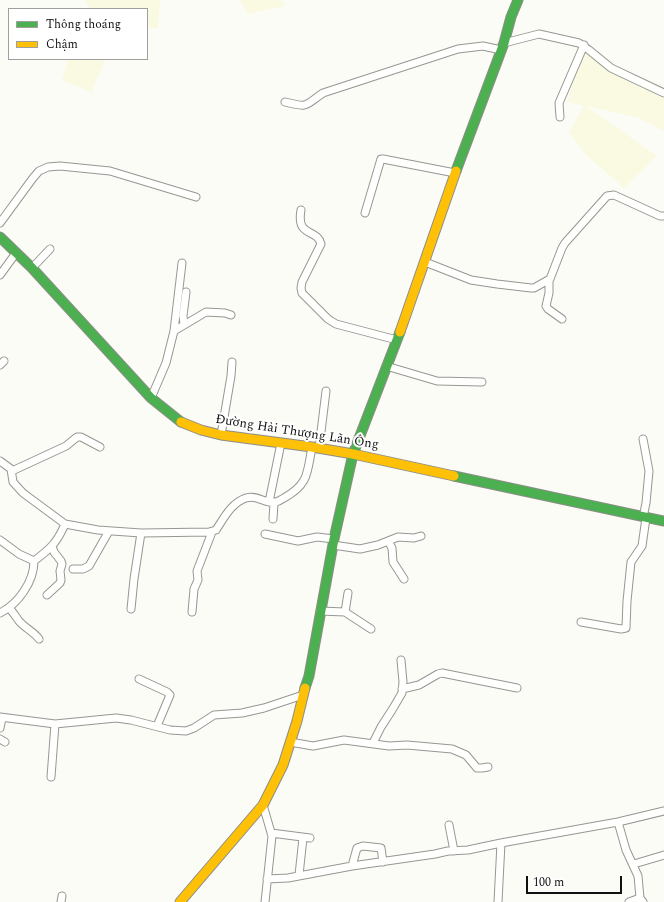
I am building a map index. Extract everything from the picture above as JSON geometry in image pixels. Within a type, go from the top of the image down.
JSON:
[{"type":"street","points":[[180,902],[263,806],[282,765],[297,721],[309,676],[320,611],[353,454],[397,340],[455,173],[518,0]]},
{"type":"street","points":[[285,102],[303,106],[329,90],[458,49],[483,46],[502,46],[539,34],[584,45],[611,68],[664,93]]},
{"type":"street","points":[[560,117],[559,103],[584,45]]},
{"type":"street","points":[[365,213],[381,160],[383,159],[455,173]]},
{"type":"street","points":[[0,223],[33,178],[39,171],[48,167],[60,166],[110,171],[196,197]]},
{"type":"street","points":[[562,319],[546,306],[549,293],[549,281],[565,243],[607,196],[614,194],[660,216],[664,216]]},
{"type":"street","points":[[301,210],[300,220],[302,226],[318,238],[321,244],[302,282],[302,293],[336,324],[397,340]]},
{"type":"street","name":"Đường Hải Thượng Lãn Ông","points":[[0,237],[32,268],[152,398],[178,421],[201,430],[221,435],[353,454],[664,521]]},
{"type":"street","points":[[32,268],[50,249]]},
{"type":"street","points":[[0,275],[16,253]]},
{"type":"street","points":[[424,262],[471,280],[497,284],[531,288],[549,281]]},
{"type":"street","points":[[152,398],[166,363],[174,331],[175,311],[182,263]]},
{"type":"street","points":[[184,324],[182,316],[186,292]]},
{"type":"street","points":[[174,331],[206,312],[225,313],[231,315]]},
{"type":"street","points":[[221,435],[232,362]]},
{"type":"street","points":[[386,366],[437,381],[482,382]]},
{"type":"street","points":[[192,612],[194,589],[198,580],[197,571],[212,532],[216,529],[231,507],[243,499],[251,497],[271,503],[290,495],[301,486],[306,476],[315,448],[326,392]]},
{"type":"street","points":[[12,472],[66,446],[77,437],[82,437],[100,447]]},
{"type":"street","points":[[581,622],[620,629],[626,628],[631,562],[642,546],[645,518],[649,471],[643,439]]},
{"type":"street","points":[[273,519],[271,503],[281,443]]},
{"type":"street","points":[[0,461],[9,466],[12,472],[13,482],[23,493],[65,524],[87,529],[141,533],[212,532]]},
{"type":"street","points":[[34,561],[56,542],[65,524]]},
{"type":"street","points":[[73,569],[83,569],[89,566],[109,530]]},
{"type":"street","points":[[131,609],[141,533]]},
{"type":"street","points":[[265,534],[298,541],[317,537],[360,548],[398,537],[414,538],[421,536]]},
{"type":"street","points":[[0,540],[19,554],[34,561]]},
{"type":"street","points":[[388,541],[392,548],[394,562],[404,579]]},
{"type":"street","points":[[47,595],[60,583],[61,580],[60,571],[62,564],[52,546]]},
{"type":"street","points":[[0,613],[16,602],[30,580],[34,569],[34,561]]},
{"type":"street","points":[[345,612],[348,593]]},
{"type":"street","points":[[9,608],[17,616],[19,621],[39,639]]},
{"type":"street","points":[[320,611],[345,612],[371,629]]},
{"type":"street","points":[[373,743],[384,721],[401,696],[401,660]]},
{"type":"street","points":[[402,689],[419,686],[442,673],[517,688]]},
{"type":"street","points":[[139,679],[167,692],[170,695],[157,726]]},
{"type":"street","points":[[0,728],[1,717],[55,724],[116,718],[131,720],[170,730],[189,730],[214,715],[242,713],[264,708],[303,695]]},
{"type":"street","points":[[51,777],[55,724]]},
{"type":"street","points":[[290,742],[313,746],[344,740],[389,746],[452,749],[466,755],[477,768],[488,766]]},
{"type":"street","points":[[263,806],[272,838],[265,902]]},
{"type":"street","points":[[267,879],[468,850],[618,822],[664,811]]},
{"type":"street","points":[[618,822],[626,850],[634,864],[639,879],[641,900],[629,902]]},
{"type":"street","points":[[449,825],[454,851]]},
{"type":"street","points":[[271,834],[306,838],[300,875]]},
{"type":"street","points":[[498,902],[501,843]]},
{"type":"street","points":[[352,866],[357,848],[363,846],[380,848],[383,862]]},
{"type":"street","points":[[634,864],[664,855]]},
{"type":"green space","points":[[84,0],[160,0],[158,28],[148,27],[148,8],[90,8]]},
{"type":"green space","points":[[240,0],[283,0],[285,6],[248,14]]},
{"type":"green space","points":[[584,50],[605,69],[664,96],[664,131],[639,118],[586,106],[657,156],[624,188],[586,155],[569,132],[584,106],[567,102]]},
{"type":"green space","points":[[68,60],[105,60],[92,92],[62,80]]},
{"type":"traffic: fast","points":[[456,171],[504,43],[511,17],[518,0]]},
{"type":"traffic: fast","points":[[0,237],[32,268],[151,398],[181,422]]},
{"type":"traffic: fast","points":[[305,688],[309,676],[334,539],[353,454],[400,332]]},
{"type":"traffic: fast","points":[[454,476],[664,521]]},
{"type":"traffic: slow","points":[[400,332],[456,171]]},
{"type":"traffic: slow","points":[[181,422],[201,430],[221,435],[353,454],[454,476]]},
{"type":"traffic: slow","points":[[180,902],[263,805],[283,765],[297,721],[305,688]]}]
